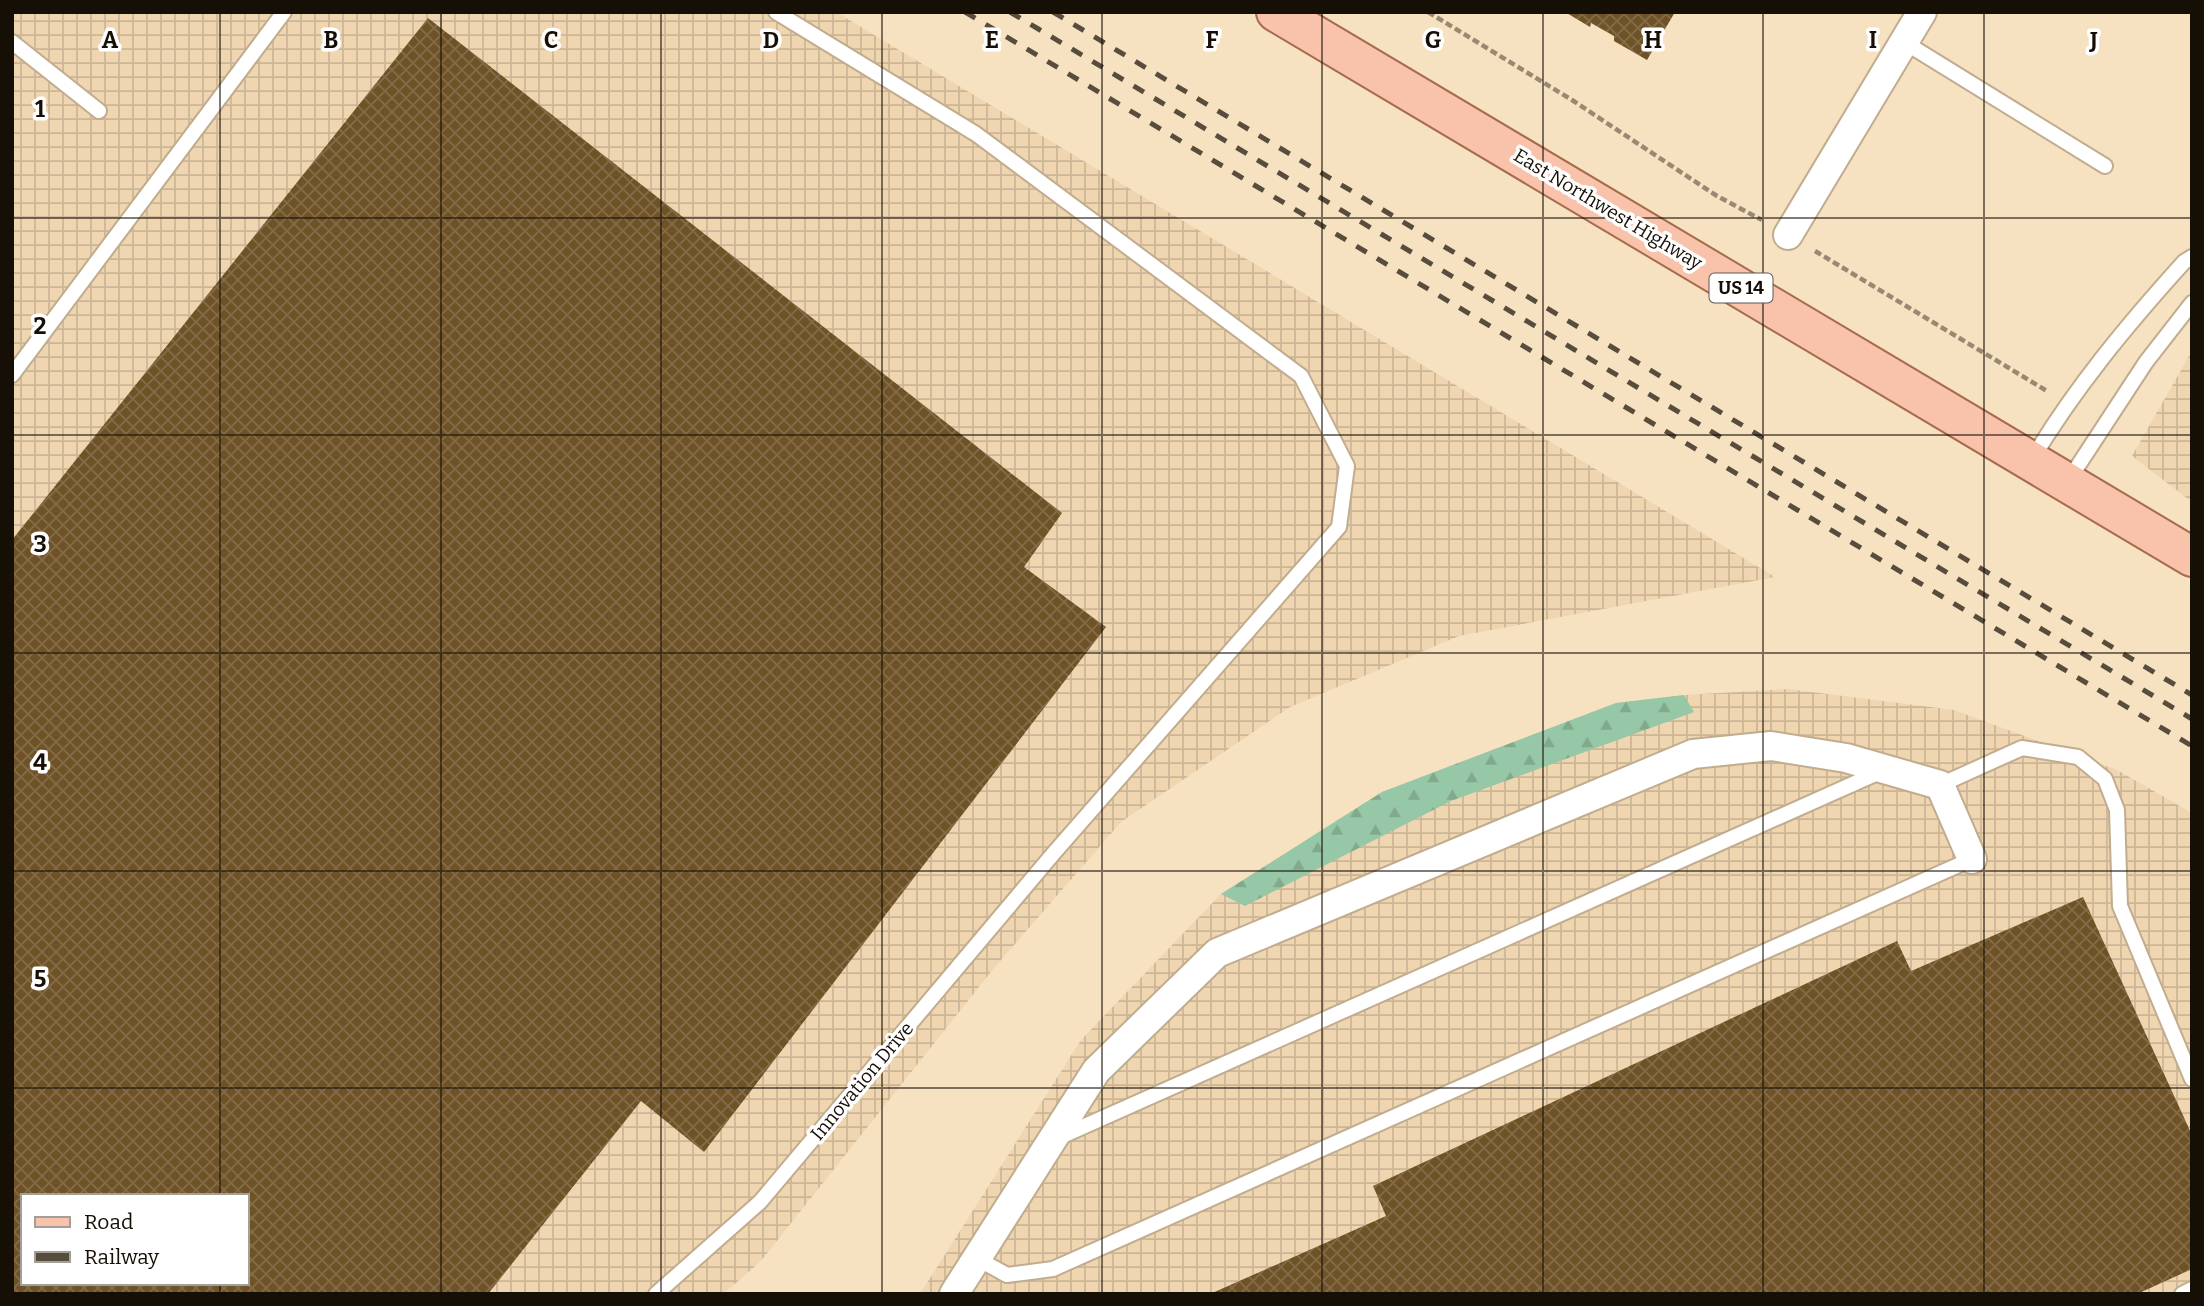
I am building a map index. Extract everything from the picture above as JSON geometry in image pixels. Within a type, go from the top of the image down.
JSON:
[{"type":"main road","name":"East Northwest Highway","points":[[1286,15],[2191,556]]},
{"type":"street","points":[[1788,235],[1922,12]]},
{"type":"street","points":[[954,1294],[1096,1071],[1217,953],[1693,754],[1771,746],[1846,758],[1940,785],[1972,859]]},
{"type":"lane","points":[[12,375],[284,12]]},
{"type":"lane","name":"Innovation Drive","points":[[656,1294],[760,1202],[1053,854],[1339,527],[1346,466],[1301,376],[976,134],[776,12]]},
{"type":"lane","points":[[12,42],[99,111]]},
{"type":"lane","points":[[1904,42],[2105,166]]},
{"type":"lane","points":[[2031,461],[2056,420],[2130,321],[2184,262],[2192,257]]},
{"type":"lane","points":[[2068,482],[2146,362],[2192,303]]},
{"type":"lane","points":[[1940,785],[2022,748],[2078,757],[2105,779],[2117,810],[2120,906],[2192,1079]]},
{"type":"lane","points":[[1052,1140],[1885,769]]},
{"type":"lane","points":[[976,1258],[1007,1275],[1054,1269],[1972,859]]},
{"type":"lane","points":[[2182,1294],[2192,1289]]},
{"type":"shaded area","points":[[12,12],[836,12],[1775,577],[1459,636],[1290,707],[1121,822],[994,968],[760,1262],[723,1294],[12,1294]]},
{"type":"shaded area","points":[[2192,351],[2192,502],[2132,456]]},
{"type":"shaded area","points":[[1788,689],[1954,710],[2117,770],[2192,813],[2192,1294],[920,1294],[1081,1040],[1221,894],[1382,792],[1616,703],[1684,695]]},
{"type":"green space","points":[[1684,695],[1694,712],[1451,801],[1245,906],[1221,894],[1382,792],[1616,703]]},
{"type":"building","points":[[1565,12],[1675,12],[1647,60],[1614,41],[1614,36],[1591,23],[1590,27]]},
{"type":"building","points":[[428,18],[1062,513],[1024,567],[1106,627],[704,1152],[641,1101],[488,1294],[12,1294],[12,540]]},
{"type":"building","points":[[2083,897],[2192,1135],[2192,1269],[2137,1294],[1210,1294],[1386,1216],[1373,1186],[1897,941],[1911,971]]},
{"type":"railway","points":[[965,12],[2192,746]]},
{"type":"railway","points":[[1010,12],[2192,719]]},
{"type":"railway","points":[[1053,12],[2192,695]]}]
